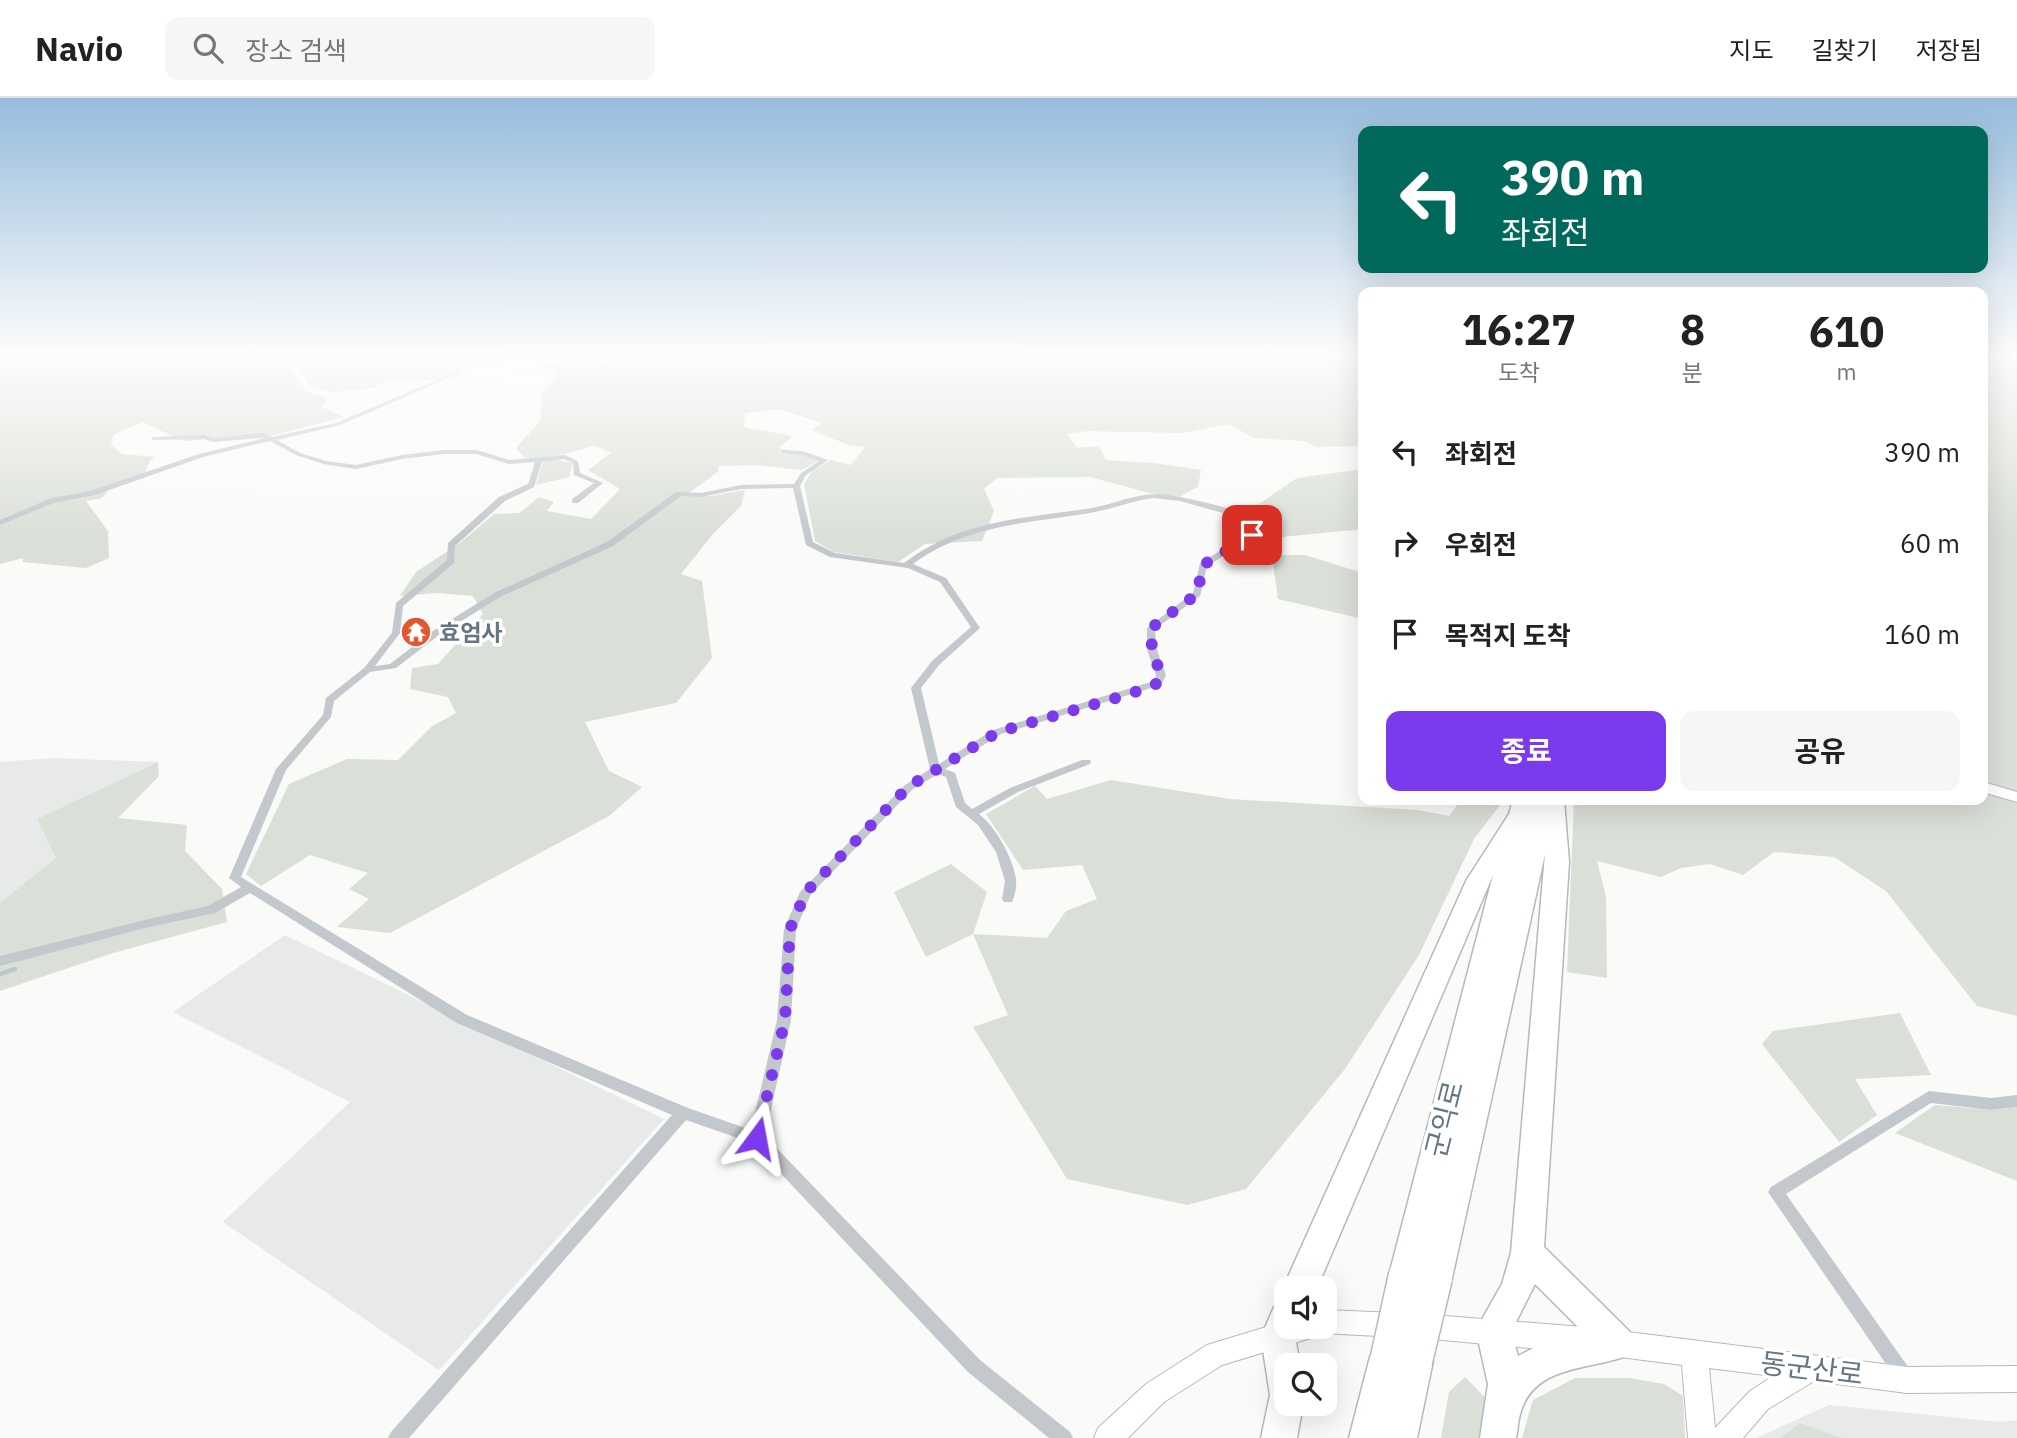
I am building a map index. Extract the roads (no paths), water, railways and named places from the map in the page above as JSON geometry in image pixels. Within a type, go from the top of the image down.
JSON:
[{"type":"highway","name":"군익로","points":[[1420,1277],[1545,805]]},
{"type":"highway","points":[[1498,1438],[1506,1400],[1505,1367],[1493,1331],[1517,1290],[1527,1253],[1557,862],[1553,805]]},
{"type":"highway","name":"군익로","points":[[1367,1438],[1401,1359],[1522,807]]},
{"type":"highway","points":[[1305,1276],[1478,881],[1522,807]]},
{"type":"highway","points":[[1527,1253],[1617,1343]]},
{"type":"highway","points":[[1506,1400],[1528,1370],[1545,1359],[1617,1343]]},
{"type":"highway","name":"군익로","points":[[1399,1438],[1401,1359]]},
{"type":"highway","points":[[1279,1438],[1283,1416]]},
{"type":"street","points":[[0,523],[52,501],[92,493],[201,455],[338,424],[358,416]]},
{"type":"street","points":[[154,438],[204,437],[214,440],[264,435],[325,463],[356,467],[402,457],[444,452],[477,452],[509,462],[565,457],[576,462],[576,474],[599,483],[575,501]]},
{"type":"street","points":[[784,452],[802,453],[825,460],[803,474],[796,486],[809,543],[833,555],[905,566],[943,580],[976,628],[938,660],[916,688],[935,769]]},
{"type":"street","points":[[539,460],[531,485],[502,499],[451,545],[451,561],[398,606],[396,633],[366,670],[329,700],[328,715],[281,769],[235,878],[462,1019],[683,1113],[757,1138],[974,1366],[1064,1438]]},
{"type":"street","points":[[366,670],[393,666],[436,633],[497,595],[610,544],[679,494],[701,495],[741,487],[796,486]]},
{"type":"street","points":[[757,1138],[785,1020],[790,929],[806,892],[908,787],[935,769],[998,732],[1130,694],[1158,683],[1161,675],[1152,650],[1151,628],[1197,594],[1203,565],[1252,535],[1247,519],[1240,515],[1158,496],[963,534],[919,553],[905,566]]},
{"type":"street","points":[[972,814],[1014,790],[1086,762]]},
{"type":"street","points":[[935,769],[951,775],[960,805],[982,822],[1002,852],[1011,881],[1008,899]]},
{"type":"street","points":[[1988,788],[2017,797]]},
{"type":"street","points":[[0,961],[211,910],[250,887]]},
{"type":"street","points":[[1907,1380],[1776,1192],[1930,1097],[1991,1104],[2017,1101]]},
{"type":"street","points":[[397,1438],[683,1113]]},
{"type":"street","name":"동군산로","points":[[1337,1323],[1493,1331],[1617,1343],[1907,1380],[2017,1379]]},
{"type":"street","points":[[1108,1438],[1155,1393],[1216,1353],[1274,1331]]},
{"type":"street","points":[[1694,1352],[1702,1438]]},
{"type":"street","points":[[1724,1438],[1759,1400],[1812,1368]]},
{"type":"waterway","points":[[0,974],[15,969]]},
{"type":"place","name":"효엄사","points":[[416,632]]}]
